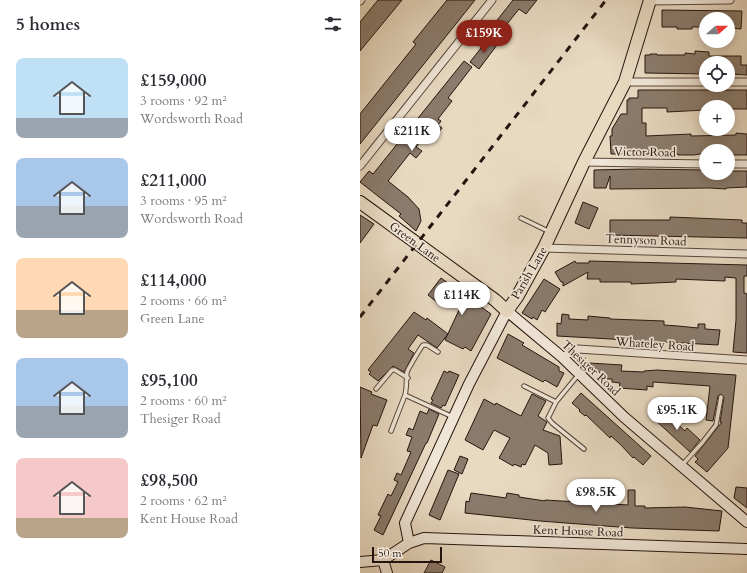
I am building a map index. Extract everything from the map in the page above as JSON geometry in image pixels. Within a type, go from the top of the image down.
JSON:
[{"type":"main road","name":"Parish Lane","points":[[507,311],[544,248],[584,162],[625,82],[650,1]]},
{"type":"main road","name":"Green Lane","points":[[360,202],[495,300],[507,311]]},
{"type":"street","points":[[360,166],[492,0]]},
{"type":"street","points":[[650,1],[730,0]]},
{"type":"street","points":[[625,82],[699,82]]},
{"type":"street","points":[[735,82],[747,82]]},
{"type":"street","name":"Victor Road","points":[[584,162],[699,164]]},
{"type":"street","points":[[735,164],[747,164]]},
{"type":"street","name":"Tennyson Road","points":[[544,248],[747,254]]},
{"type":"street","name":"Thesiger Road","points":[[507,311],[562,357],[624,417],[747,522]]},
{"type":"street","name":"Parish Lane","points":[[409,543],[405,523],[454,417],[507,311]]},
{"type":"street","name":"Whateley Road","points":[[562,357],[578,349],[747,360]]},
{"type":"street","name":"Kent House Road","points":[[383,560],[409,543],[424,538],[747,549]]},
{"type":"street","points":[[360,562],[383,560],[387,573]]},
{"type":"lane","points":[[521,218],[551,232]]},
{"type":"lane","points":[[391,431],[405,395],[408,370],[422,346],[427,345],[438,352]]},
{"type":"lane","points":[[376,389],[392,370],[395,370],[408,378]]},
{"type":"lane","points":[[579,374],[556,402],[548,418],[584,449]]},
{"type":"lane","points":[[524,386],[556,402]]},
{"type":"lane","points":[[405,395],[454,417]]},
{"type":"lane","points":[[681,466],[716,425],[721,397]]},
{"type":"building","points":[[378,0],[402,0],[360,51],[360,22]]},
{"type":"building","points":[[447,0],[475,0],[360,144],[360,114],[416,44],[413,42]]},
{"type":"building","points":[[513,0],[537,0],[526,14],[519,9],[495,39],[487,33]]},
{"type":"building","points":[[662,10],[742,11],[741,29],[735,28],[735,12],[699,12],[699,27],[692,27],[692,29],[662,27]]},
{"type":"building","points":[[489,38],[497,45],[479,69],[470,62]]},
{"type":"building","points":[[695,51],[709,52],[709,56],[699,56],[699,74],[645,73],[645,55],[695,54]]},
{"type":"building","points":[[735,56],[741,56],[741,65],[747,65],[747,75],[735,74]]},
{"type":"building","points":[[464,61],[472,67],[448,98],[452,101],[438,119],[441,121],[438,125],[442,128],[435,137],[428,132],[416,147],[422,151],[416,158],[410,153],[388,181],[408,197],[419,209],[421,221],[416,231],[399,216],[401,214],[360,182],[369,171],[373,174]]},
{"type":"building","points":[[638,90],[699,90],[699,92],[735,92],[735,90],[747,90],[747,109],[735,109],[735,100],[699,100],[699,110],[667,112],[667,108],[642,108],[642,123],[646,123],[646,136],[691,134],[691,136],[735,136],[736,133],[747,134],[747,155],[735,155],[735,144],[699,144],[699,154],[694,155],[611,154],[610,136],[612,136],[612,129],[621,114],[627,114],[627,100],[629,100],[629,98],[638,98]]},
{"type":"building","points":[[594,170],[699,170],[699,180],[735,180],[735,171],[747,171],[747,187],[726,189],[610,189],[610,176],[606,188],[594,188]]},
{"type":"building","points":[[583,202],[598,208],[589,229],[575,223]]},
{"type":"building","points":[[360,215],[374,224],[360,243]]},
{"type":"building","points":[[670,217],[742,220],[742,223],[747,223],[747,238],[610,235],[610,220],[670,220]]},
{"type":"building","points":[[575,261],[576,263],[589,263],[589,261],[747,265],[747,276],[744,276],[744,293],[747,294],[747,353],[733,352],[736,320],[736,278],[725,277],[725,281],[676,279],[676,282],[631,284],[631,282],[600,282],[600,279],[587,279],[588,272],[563,286],[563,282],[561,282],[555,272]]},
{"type":"building","points":[[441,278],[491,314],[471,351],[465,347],[463,349],[445,340],[460,308],[447,299],[444,303],[440,300],[438,303],[428,295]]},
{"type":"building","points":[[544,279],[560,289],[545,312],[542,310],[537,320],[533,317],[532,319],[522,313]]},
{"type":"building","points":[[414,312],[426,320],[427,318],[448,334],[437,348],[418,335],[408,349],[414,353],[404,372],[393,366],[378,381],[369,374],[371,372],[368,370]]},
{"type":"building","points":[[562,314],[569,315],[569,319],[588,320],[588,316],[610,319],[664,321],[664,325],[698,328],[698,324],[705,324],[705,329],[720,330],[718,345],[557,336],[557,323],[561,324]]},
{"type":"building","points":[[508,334],[524,343],[522,345],[559,367],[559,371],[564,373],[557,387],[545,380],[543,382],[497,358]]},
{"type":"building","points":[[589,363],[622,365],[621,371],[644,372],[657,370],[736,375],[728,448],[707,472],[695,462],[698,459],[695,456],[722,422],[720,422],[724,397],[721,394],[718,396],[713,421],[706,420],[710,386],[653,382],[653,387],[647,386],[647,390],[619,388],[620,383],[612,382],[612,379],[607,379]]},
{"type":"building","points":[[444,371],[448,373],[449,371],[459,375],[445,406],[443,405],[441,408],[431,403],[433,400],[431,399]]},
{"type":"building","points":[[360,387],[372,392],[371,394],[387,400],[377,426],[373,425],[361,458]]},
{"type":"building","points":[[581,393],[651,456],[643,465],[634,457],[633,458],[611,436],[610,438],[586,415],[585,416],[579,411],[580,410],[572,403]]},
{"type":"building","points":[[532,394],[546,401],[538,416],[547,422],[543,430],[560,436],[562,464],[549,465],[548,453],[535,445],[525,465],[522,464],[521,467],[514,464],[513,466],[499,458],[510,438],[494,430],[483,450],[465,440],[484,399],[495,405],[496,403],[521,416]]},
{"type":"building","points":[[429,409],[439,414],[427,443],[383,535],[374,530],[381,516],[378,515],[388,494],[391,496],[398,482],[394,480],[397,473],[401,475],[411,452],[407,451],[412,437],[406,435],[409,428],[413,430],[420,411],[427,414]]},
{"type":"building","points":[[661,410],[667,415],[669,412],[675,418],[673,420],[685,431],[687,428],[700,440],[690,452],[653,418]]},
{"type":"building","points":[[460,456],[468,459],[462,474],[454,470]]},
{"type":"building","points":[[448,470],[459,474],[440,520],[429,515]]},
{"type":"building","points":[[736,487],[747,488],[747,508],[734,498]]},
{"type":"building","points":[[628,490],[635,490],[635,506],[645,506],[645,508],[685,507],[722,511],[719,531],[632,528],[540,521],[465,513],[466,501],[469,502],[471,493],[506,498],[507,493],[519,495],[519,497],[545,501],[628,505]]},
{"type":"building","points":[[431,560],[445,567],[442,573],[424,573]]},
{"type":"railway","points":[[360,317],[606,0]]}]
